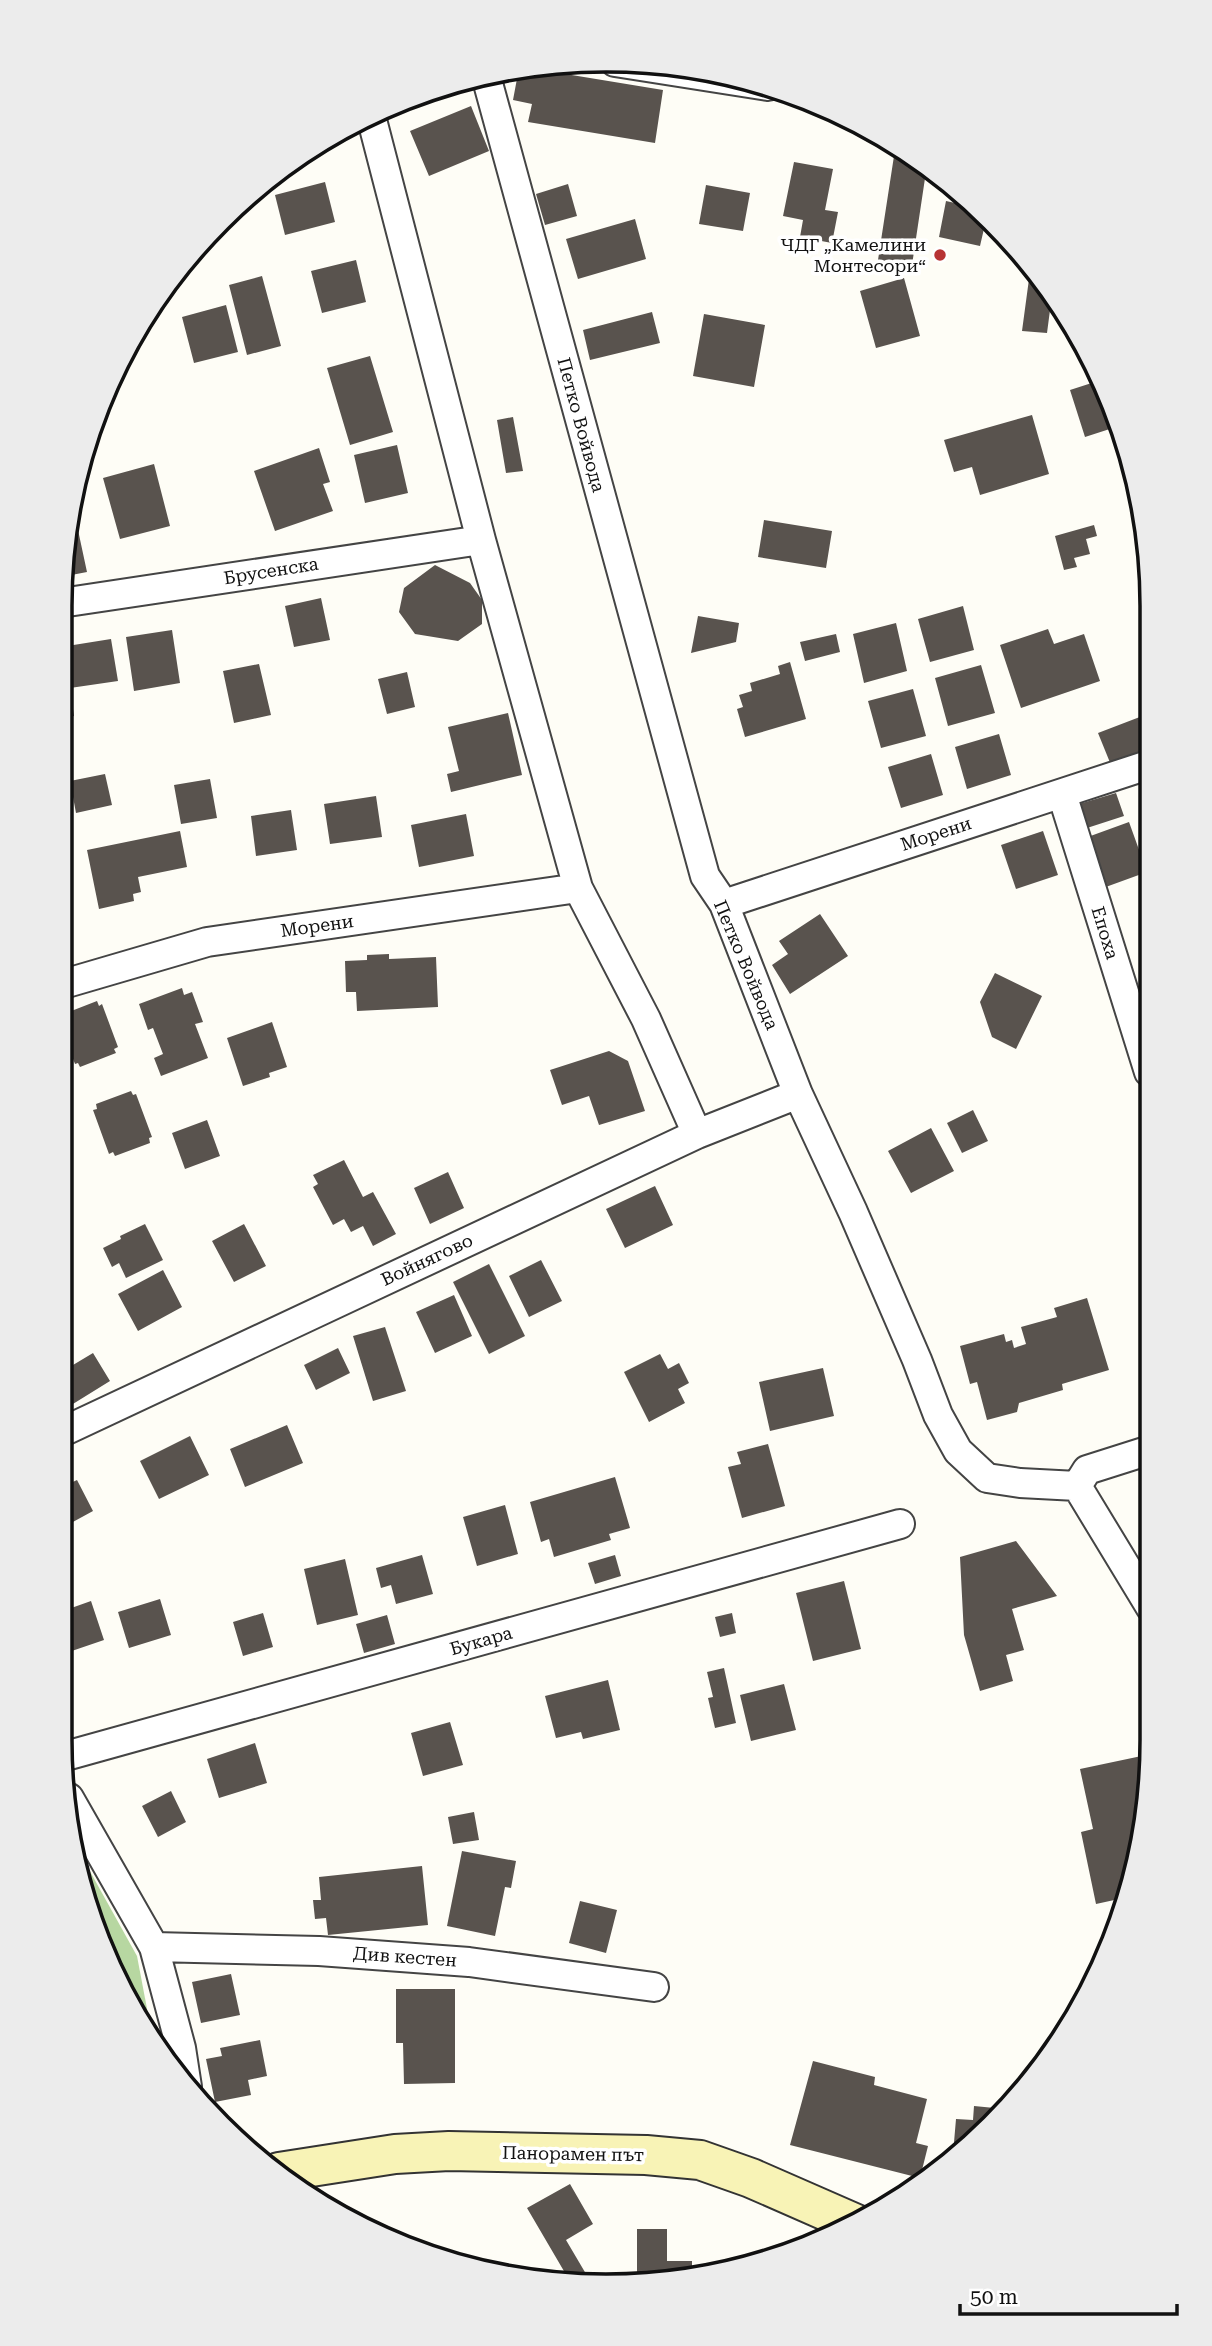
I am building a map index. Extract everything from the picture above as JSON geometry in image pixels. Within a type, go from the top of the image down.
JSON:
[{"type":"main road","name":"Панорамен път","points":[[290,2170],[395,2154],[449,2151],[646,2155],[701,2160],[751,2178],[843,2218]]},
{"type":"street","name":"Петко Войвода","points":[[488,85],[705,876],[724,904],[798,1094],[853,1212],[938,1415],[958,1451],[987,1478],[1077,1486]]},
{"type":"street","points":[[373,125],[481,540],[578,888],[646,1018],[697,1134]]},
{"type":"street","name":"Брусенска","points":[[72,601],[481,540]]},
{"type":"street","name":"Морени","points":[[724,904],[1140,768]]},
{"type":"street","name":"Епоха","points":[[1062,794],[1140,1043]]},
{"type":"street","name":"Морени","points":[[72,981],[207,942],[578,888]]},
{"type":"street","name":"Войнягово","points":[[72,1427],[697,1134],[798,1094]]},
{"type":"street","points":[[1140,1453],[1087,1469],[1077,1486],[1140,1590]]},
{"type":"street","name":"Букара","points":[[72,1754],[900,1524]]},
{"type":"street","points":[[76,1811],[153,1947],[184,2067]]},
{"type":"street","name":"Див кестен","points":[[153,1947],[319,1951],[469,1962],[654,1987]]},
{"type":"green space","points":[[87,1867],[137,1956],[148,2015],[112,1944]]},
{"type":"building","points":[[563,74],[663,90],[655,143],[528,122],[532,104],[513,100],[517,79]]},
{"type":"building","points":[[471,106],[489,151],[429,176],[410,131]]},
{"type":"building","points":[[894,156],[925,178],[912,265],[878,260]]},
{"type":"building","points":[[794,162],[833,169],[825,210],[838,212],[832,243],[800,237],[803,220],[783,216]]},
{"type":"building","points":[[325,182],[335,222],[285,235],[275,195]]},
{"type":"building","points":[[568,184],[577,216],[545,225],[536,194]]},
{"type":"building","points":[[706,185],[750,193],[743,231],[699,224]]},
{"type":"building","points":[[946,201],[957,204],[984,228],[980,246],[939,237]]},
{"type":"building","points":[[635,219],[646,259],[578,279],[566,239]]},
{"type":"building","points":[[356,260],[366,302],[322,313],[311,271]]},
{"type":"building","points":[[262,276],[281,346],[247,355],[229,285]]},
{"type":"building","points":[[904,278],[920,336],[876,348],[860,291]]},
{"type":"building","points":[[1029,280],[1050,309],[1047,333],[1022,331]]},
{"type":"building","points":[[226,305],[238,352],[194,363],[182,317]]},
{"type":"building","points":[[652,312],[660,343],[590,360],[583,330]]},
{"type":"building","points":[[704,314],[765,325],[754,387],[693,376]]},
{"type":"building","points":[[370,356],[393,432],[350,445],[327,368]]},
{"type":"building","points":[[1091,383],[1110,429],[1085,437],[1070,390]]},
{"type":"building","points":[[1032,415],[1049,474],[980,495],[972,467],[954,472],[944,440]]},
{"type":"building","points":[[513,417],[523,471],[506,473],[497,420]]},
{"type":"building","points":[[397,445],[408,493],[365,503],[354,455]]},
{"type":"building","points":[[319,448],[330,482],[323,484],[333,511],[275,531],[254,471]]},
{"type":"building","points":[[154,464],[170,526],[120,539],[103,478]]},
{"type":"building","points":[[764,520],[832,531],[826,568],[758,557]]},
{"type":"building","points":[[1094,525],[1097,536],[1086,539],[1090,554],[1074,558],[1077,567],[1064,570],[1055,536]]},
{"type":"building","points":[[77,528],[87,572],[73,575]]},
{"type":"building","points":[[435,565],[470,583],[482,600],[482,624],[458,641],[415,634],[399,612],[404,588]]},
{"type":"building","points":[[321,598],[330,640],[294,647],[285,606]]},
{"type":"building","points":[[963,606],[974,650],[930,662],[918,619]]},
{"type":"building","points":[[698,616],[739,623],[736,642],[691,653]]},
{"type":"building","points":[[896,623],[907,671],[864,683],[853,634]]},
{"type":"building","points":[[1048,629],[1054,644],[1084,634],[1100,681],[1021,708],[1000,645]]},
{"type":"building","points":[[172,630],[180,683],[134,691],[126,637]]},
{"type":"building","points":[[836,634],[840,652],[805,661],[800,642]]},
{"type":"building","points":[[111,639],[118,681],[72,688],[72,645]]},
{"type":"building","points":[[790,662],[806,719],[745,737],[737,709],[743,707],[739,695],[752,691],[750,683],[780,674],[778,666]]},
{"type":"building","points":[[259,664],[271,715],[234,723],[223,671]]},
{"type":"building","points":[[981,665],[995,713],[948,726],[935,678]]},
{"type":"building","points":[[407,672],[415,707],[387,714],[378,679]]},
{"type":"building","points":[[913,689],[926,736],[881,748],[868,701]]},
{"type":"building","points":[[508,713],[522,775],[451,792],[447,774],[459,771],[448,727]]},
{"type":"building","points":[[1140,717],[1140,753],[1111,765],[1098,733]]},
{"type":"building","points":[[999,734],[1011,775],[967,789],[955,747]]},
{"type":"building","points":[[931,754],[943,795],[901,808],[888,767]]},
{"type":"building","points":[[105,774],[112,805],[76,813],[72,781]]},
{"type":"building","points":[[210,779],[217,818],[181,824],[174,785]]},
{"type":"building","points":[[1116,793],[1124,816],[1087,828],[1079,804]]},
{"type":"building","points":[[376,796],[382,837],[330,844],[324,804]]},
{"type":"building","points":[[291,810],[297,850],[256,856],[251,816]]},
{"type":"building","points":[[466,814],[474,856],[419,867],[411,825]]},
{"type":"building","points":[[1129,822],[1140,853],[1140,875],[1103,888],[1085,838]]},
{"type":"building","points":[[180,831],[187,867],[138,877],[141,892],[133,894],[134,901],[99,909],[87,850]]},
{"type":"building","points":[[1043,831],[1058,875],[1016,889],[1001,845]]},
{"type":"building","points":[[820,914],[848,956],[790,994],[772,965],[788,954],[779,941]]},
{"type":"building","points":[[389,954],[389,959],[436,957],[438,1007],[357,1011],[356,992],[346,992],[345,961],[367,960],[367,955]]},
{"type":"building","points":[[995,973],[1042,996],[1016,1049],[992,1037],[980,1002]]},
{"type":"building","points":[[182,988],[184,995],[192,992],[203,1022],[195,1024],[208,1058],[161,1076],[154,1058],[163,1054],[153,1028],[148,1030],[139,1004]]},
{"type":"building","points":[[97,1001],[99,1006],[102,1004],[118,1047],[114,1049],[116,1053],[80,1067],[78,1063],[75,1064],[72,1056],[72,1011]]},
{"type":"building","points":[[272,1022],[287,1067],[269,1073],[270,1077],[243,1086],[227,1038]]},
{"type":"building","points":[[609,1051],[628,1061],[645,1111],[599,1125],[589,1096],[562,1105],[550,1070]]},
{"type":"building","points":[[131,1091],[133,1095],[136,1094],[152,1137],[149,1138],[150,1143],[115,1156],[113,1152],[109,1154],[93,1110],[97,1109],[96,1104]]},
{"type":"building","points":[[973,1110],[988,1141],[962,1153],[947,1123]]},
{"type":"building","points":[[207,1120],[220,1156],[185,1169],[172,1133]]},
{"type":"building","points":[[931,1128],[954,1171],[911,1193],[888,1151]]},
{"type":"building","points":[[344,1160],[363,1197],[373,1192],[396,1234],[373,1246],[363,1226],[351,1232],[344,1219],[333,1225],[313,1187],[318,1184],[313,1175]]},
{"type":"building","points":[[448,1172],[464,1208],[430,1224],[414,1188]]},
{"type":"building","points":[[655,1186],[673,1225],[625,1248],[606,1209]]},
{"type":"building","points":[[145,1224],[163,1260],[126,1278],[119,1263],[112,1267],[103,1248]]},
{"type":"building","points":[[244,1224],[266,1266],[234,1282],[212,1241]]},
{"type":"building","points":[[541,1260],[562,1301],[529,1317],[509,1276]]},
{"type":"building","points":[[489,1264],[525,1336],[489,1354],[453,1282]]},
{"type":"building","points":[[163,1270],[182,1307],[138,1331],[118,1294]]},
{"type":"building","points":[[454,1295],[472,1336],[435,1353],[416,1312]]},
{"type":"building","points":[[1087,1298],[1109,1370],[1062,1384],[1063,1390],[1019,1403],[1017,1412],[987,1420],[977,1382],[970,1384],[960,1346],[1004,1334],[1006,1342],[1012,1340],[1014,1348],[1026,1344],[1021,1327],[1057,1317],[1054,1308]]},
{"type":"building","points":[[385,1327],[406,1391],[373,1401],[353,1336]]},
{"type":"building","points":[[338,1348],[350,1373],[316,1390],[304,1365]]},
{"type":"building","points":[[93,1353],[110,1381],[72,1405],[72,1366]]},
{"type":"building","points":[[660,1354],[668,1369],[679,1363],[689,1383],[678,1389],[685,1403],[649,1422],[624,1372]]},
{"type":"building","points":[[823,1368],[834,1416],[770,1431],[759,1382]]},
{"type":"building","points":[[287,1425],[303,1463],[245,1487],[230,1449]]},
{"type":"building","points":[[190,1436],[209,1475],[159,1499],[140,1461]]},
{"type":"building","points":[[768,1444],[785,1506],[742,1518],[728,1467],[741,1464],[737,1452]]},
{"type":"building","points":[[615,1477],[630,1528],[609,1534],[611,1540],[554,1557],[549,1539],[541,1542],[530,1502]]},
{"type":"building","points":[[77,1480],[93,1511],[72,1522],[72,1482]]},
{"type":"building","points":[[505,1505],[518,1554],[477,1566],[463,1517]]},
{"type":"building","points":[[1016,1541],[1057,1596],[1012,1609],[1024,1650],[1006,1655],[1013,1681],[980,1691],[964,1635],[960,1557]]},
{"type":"building","points":[[422,1555],[433,1594],[396,1604],[391,1585],[381,1588],[376,1568]]},
{"type":"building","points":[[615,1555],[621,1576],[595,1584],[588,1563]]},
{"type":"building","points":[[345,1559],[358,1615],[317,1625],[304,1569]]},
{"type":"building","points":[[844,1581],[861,1649],[813,1661],[796,1593]]},
{"type":"building","points":[[160,1599],[171,1635],[129,1648],[118,1612]]},
{"type":"building","points":[[91,1601],[104,1640],[72,1651],[72,1608]]},
{"type":"building","points":[[263,1613],[273,1647],[243,1656],[233,1622]]},
{"type":"building","points":[[732,1613],[736,1633],[720,1637],[715,1617]]},
{"type":"building","points":[[387,1615],[395,1644],[364,1653],[356,1624]]},
{"type":"building","points":[[724,1668],[736,1723],[715,1728],[708,1698],[713,1697],[707,1672]]},
{"type":"building","points":[[608,1680],[620,1730],[583,1739],[581,1732],[556,1738],[545,1696]]},
{"type":"building","points":[[784,1684],[796,1730],[751,1741],[740,1695]]},
{"type":"building","points":[[450,1722],[463,1765],[423,1776],[411,1733]]},
{"type":"building","points":[[255,1743],[267,1783],[219,1798],[207,1759]]},
{"type":"building","points":[[1140,1756],[1136,1810],[1116,1900],[1096,1904],[1081,1832],[1093,1829],[1080,1769]]},
{"type":"building","points":[[171,1791],[186,1822],[158,1837],[142,1806]]},
{"type":"building","points":[[474,1812],[479,1840],[453,1844],[448,1817]]},
{"type":"building","points":[[462,1851],[516,1861],[511,1888],[505,1887],[495,1936],[447,1926]]},
{"type":"building","points":[[422,1866],[428,1925],[328,1935],[326,1918],[315,1919],[313,1900],[321,1900],[319,1877]]},
{"type":"building","points":[[580,1901],[617,1910],[606,1953],[569,1943]]},
{"type":"building","points":[[231,1974],[240,2015],[201,2023],[192,1982]]},
{"type":"building","points":[[396,1989],[455,1989],[455,2083],[404,2084],[403,2043],[396,2043]]},
{"type":"building","points":[[260,2040],[267,2076],[248,2080],[251,2095],[215,2102],[206,2059],[222,2056],[220,2048]]},
{"type":"building","points":[[813,2061],[875,2077],[874,2085],[927,2099],[916,2143],[928,2146],[922,2171],[914,2176],[790,2145]]},
{"type":"building","points":[[974,2106],[993,2108],[954,2145],[956,2119],[973,2120]]},
{"type":"building","points":[[570,2184],[593,2224],[566,2240],[586,2273],[565,2272],[527,2208]]},
{"type":"building","points":[[637,2229],[667,2229],[667,2261],[692,2261],[692,2267],[637,2273]]},
{"type":"place","name":"ЧДГ „Камелини Монтесори“","points":[[940,255]]}]
